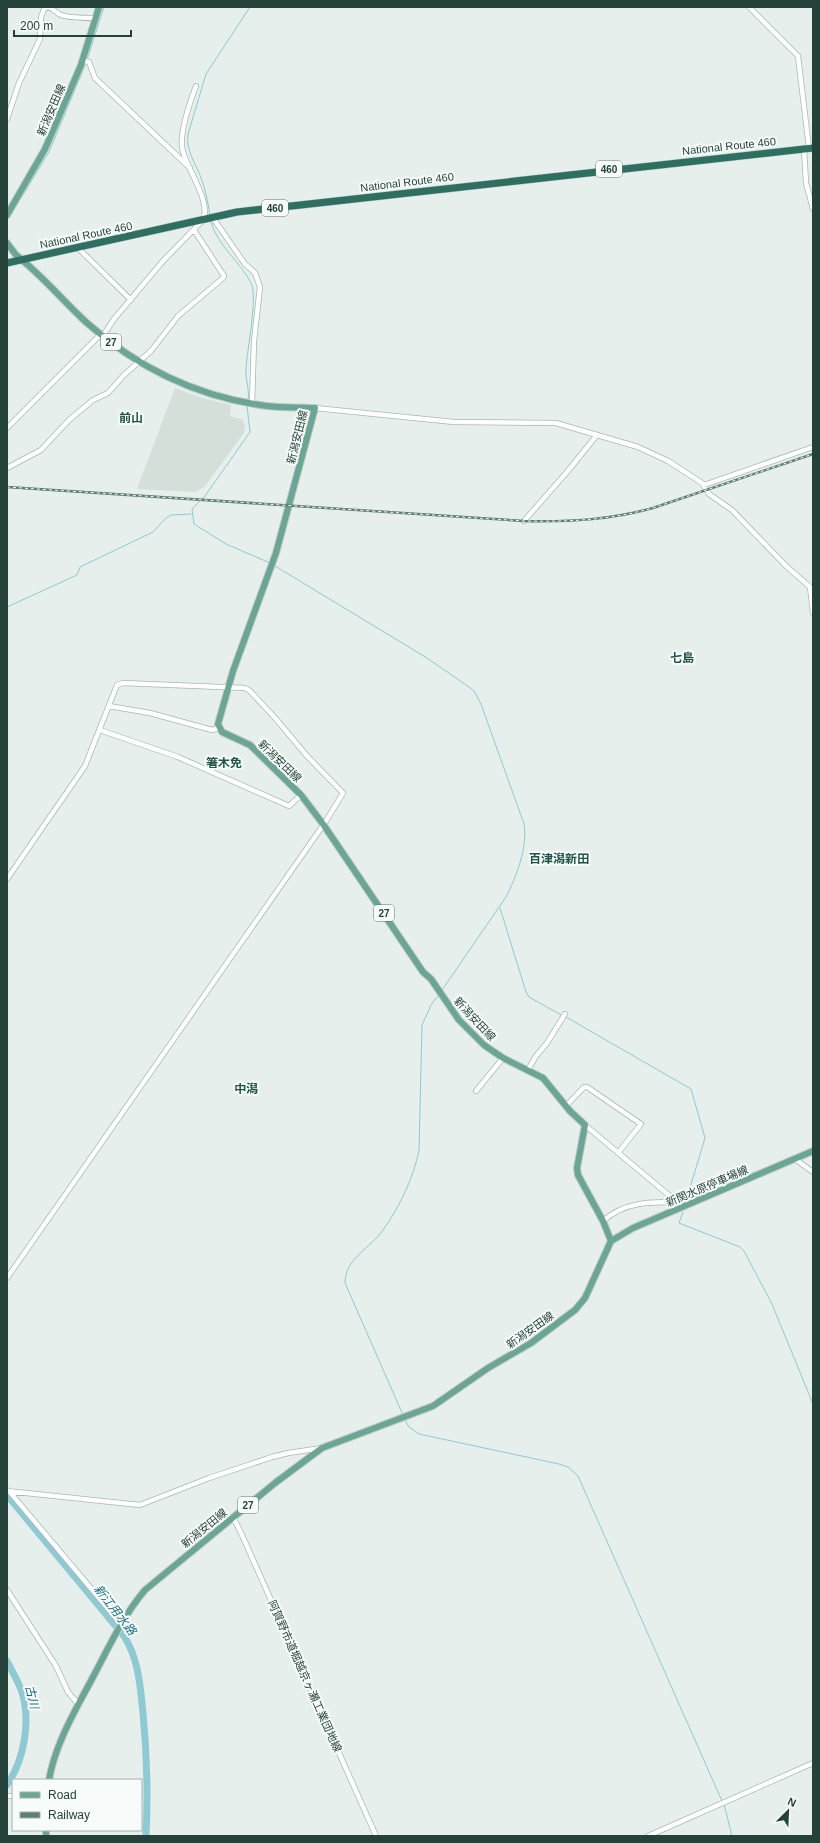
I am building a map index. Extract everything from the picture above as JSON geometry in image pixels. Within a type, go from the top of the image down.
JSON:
[{"type":"highway","name":"National Route 460","points":[[7,263],[237,212],[809,148]]},
{"type":"main road","name":"新潟安田線","points":[[7,215],[45,149],[82,60],[99,7]]},
{"type":"main road","name":"新潟安田線","points":[[7,243],[16,255],[103,336],[139,361],[184,386],[252,404],[315,408],[274,561],[229,687],[218,724],[219,728],[222,732],[250,745],[301,795],[323,824],[447,1004],[484,1046],[503,1058],[543,1078],[566,1106],[585,1125]]},
{"type":"main road","points":[[585,1125],[577,1168],[578,1175],[603,1221],[611,1240]]},
{"type":"main road","name":"新関水原停車場線","points":[[611,1240],[681,1205],[813,1151]]},
{"type":"main road","name":"新潟安田線","points":[[49,1779],[59,1745],[79,1705],[115,1634],[132,1605],[145,1590],[235,1515],[322,1448],[400,1420],[444,1400],[488,1368],[531,1343],[575,1310],[590,1290],[611,1240]]},
{"type":"street","points":[[7,118],[20,83],[40,39],[41,18],[45,7],[66,16],[96,18]]},
{"type":"street","points":[[749,7],[794,48],[799,59],[809,148],[804,173],[813,209]]},
{"type":"street","points":[[82,60],[89,62],[95,78],[191,169]]},
{"type":"street","points":[[196,86],[182,136],[182,148],[203,202],[204,217],[255,274],[260,287],[254,341],[252,404]]},
{"type":"street","points":[[7,428],[98,337],[103,336],[114,319],[164,261],[194,230],[207,219]]},
{"type":"street","points":[[7,468],[41,450],[69,420],[93,400],[108,393],[124,375],[151,351],[178,316],[223,278],[224,276],[194,230]]},
{"type":"street","points":[[78,248],[131,300]]},
{"type":"street","points":[[315,408],[454,422],[556,423],[638,447],[658,456],[704,485],[709,494],[732,510],[786,566],[810,587],[813,613]]},
{"type":"street","points":[[524,521],[597,435]]},
{"type":"street","points":[[704,485],[813,447]]},
{"type":"street","points":[[7,879],[89,759],[117,685],[123,683],[245,688],[250,691],[307,756],[341,791],[342,797],[7,1278]]},
{"type":"street","points":[[108,706],[150,713],[212,730],[219,728]]},
{"type":"street","points":[[100,730],[178,757],[289,806],[301,795]]},
{"type":"street","points":[[528,1070],[564,1015]]},
{"type":"street","points":[[476,1091],[503,1058]]},
{"type":"street","points":[[566,1106],[584,1087],[587,1087],[640,1124],[618,1153]]},
{"type":"street","points":[[585,1125],[681,1205]]},
{"type":"street","points":[[796,1159],[813,1172]]},
{"type":"street","points":[[603,1221],[613,1212],[632,1206],[664,1202],[681,1205]]},
{"type":"street","points":[[8,1491],[140,1505],[272,1457],[322,1448]]},
{"type":"street","points":[[8,1491],[121,1624]]},
{"type":"street","name":"阿賀野市道堀越京ヶ瀬工業団地線","points":[[235,1515],[242,1535],[376,1836]]},
{"type":"street","points":[[7,1590],[56,1666],[68,1692],[79,1705]]},
{"type":"street","points":[[648,1836],[813,1763]]},
{"type":"shaded area","points":[[175,388],[202,398],[231,405],[230,416],[243,420],[245,426],[244,433],[205,486],[196,492],[137,489]]},
{"type":"waterway","points":[[87,60],[104,7]]},
{"type":"waterway","points":[[210,215],[203,184],[189,150],[188,134],[206,74],[250,7]]},
{"type":"waterway","points":[[9,218],[49,152],[86,63]]},
{"type":"waterway","points":[[211,222],[214,231],[246,275],[253,290],[253,311],[246,368],[248,401]]},
{"type":"waterway","points":[[247,406],[250,432],[205,496],[192,509],[194,524],[226,544],[270,563]]},
{"type":"waterway","points":[[7,607],[77,575],[80,567],[153,532],[166,518],[171,515],[191,514]]},
{"type":"waterway","points":[[275,566],[427,658],[474,691],[481,704],[524,824],[525,833],[523,852],[514,881],[506,897],[442,990]]},
{"type":"waterway","points":[[500,908],[526,992],[529,997],[563,1016]]},
{"type":"waterway","points":[[403,1415],[345,1283],[346,1274],[349,1267],[359,1254],[378,1237],[395,1212],[414,1171],[419,1150],[422,1025],[431,1005],[439,994]]},
{"type":"waterway","points":[[566,1017],[691,1089],[705,1138],[686,1201]]},
{"type":"waterway","points":[[683,1212],[679,1223],[740,1247],[744,1251],[772,1304],[813,1404]]},
{"type":"waterway","points":[[405,1420],[409,1427],[419,1434],[559,1464],[568,1467],[578,1476],[722,1801]]},
{"type":"waterway","name":"新江用水路","points":[[7,1495],[124,1636],[133,1654],[140,1683],[144,1728],[147,1774],[146,1836]]},
{"type":"waterway","name":"古川","points":[[7,1661],[22,1692],[26,1716],[26,1728],[22,1752],[18,1764],[7,1785]]},
{"type":"waterway","points":[[724,1804],[732,1836]]},
{"type":"railway","points":[[7,487],[524,521],[557,521],[605,518],[653,508],[813,454]]},
{"type":"district","name":"前山","points":[[131,418]]},
{"type":"district","name":"七島","points":[[682,658]]},
{"type":"district","name":"箸木免","points":[[224,763]]},
{"type":"district","name":"百津潟新田","points":[[559,859]]},
{"type":"district","name":"中潟","points":[[246,1089]]}]
